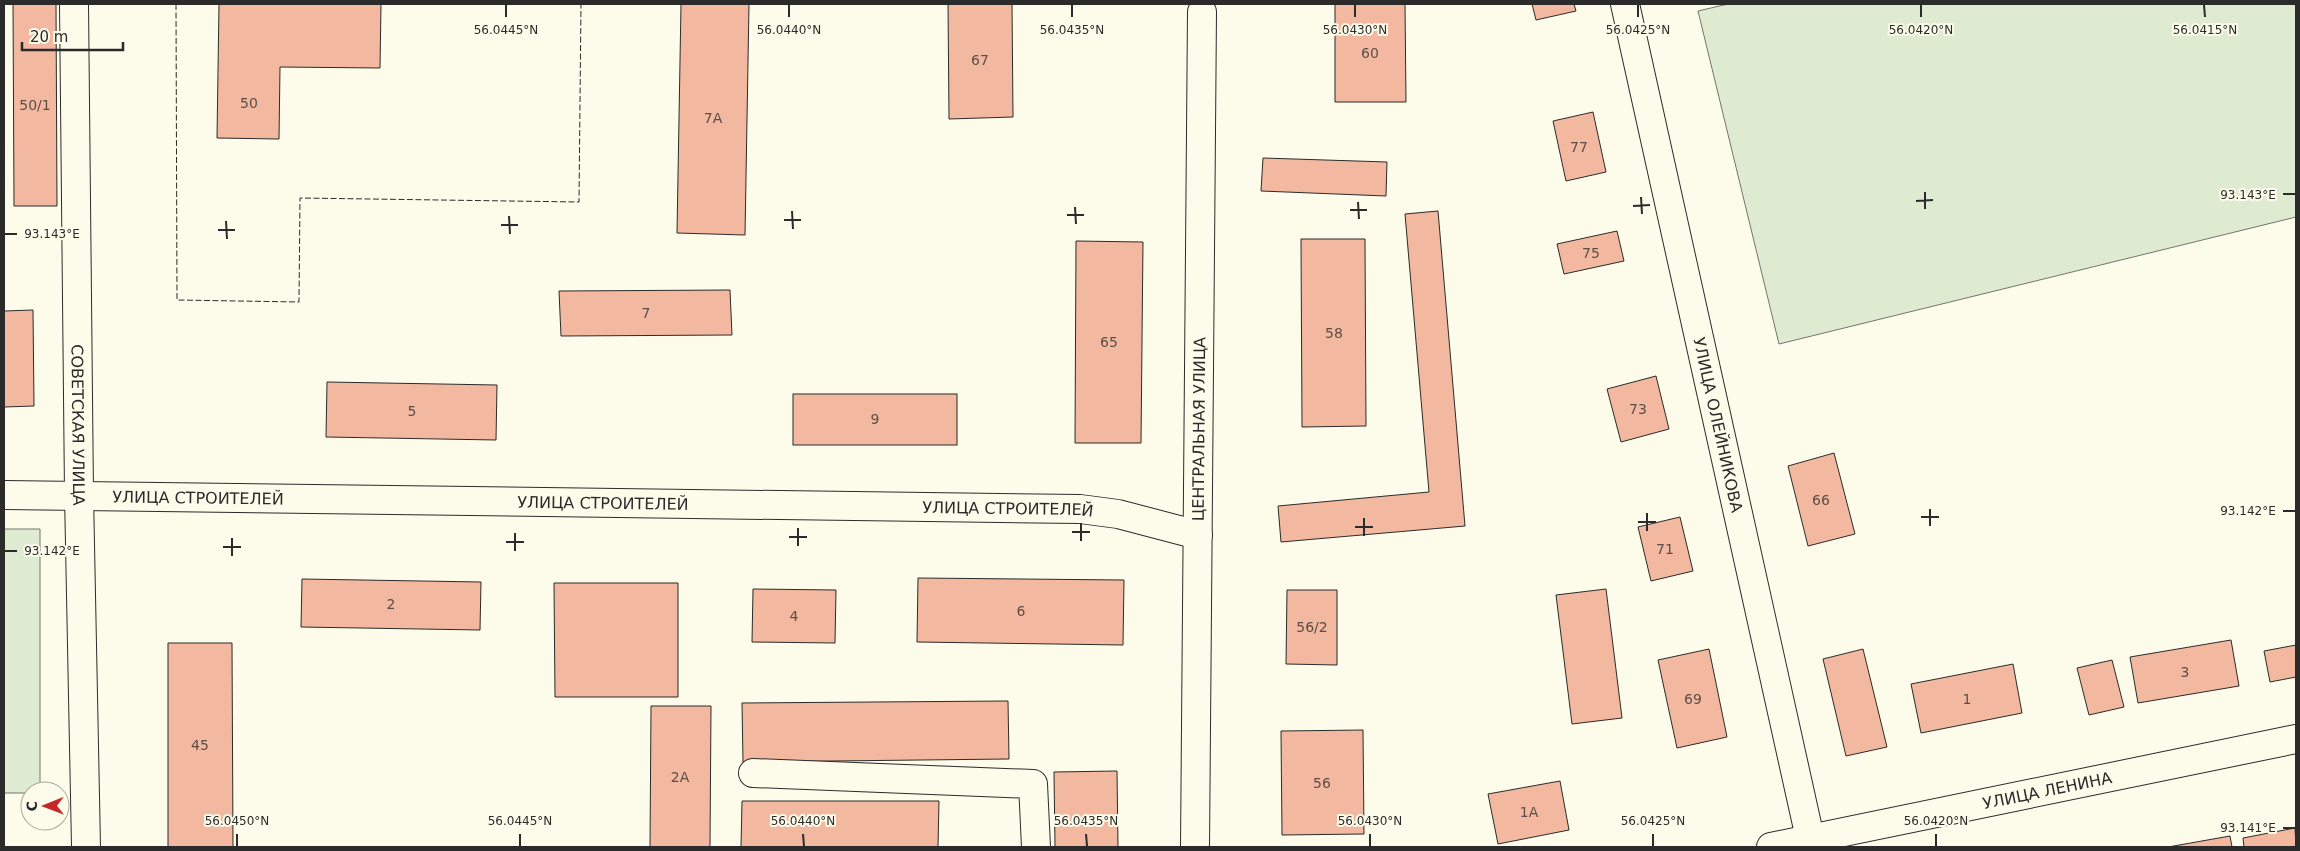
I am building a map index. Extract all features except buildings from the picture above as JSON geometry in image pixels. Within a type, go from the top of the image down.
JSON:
[{"type":"street","name":"СОВЕТСКАЯ УЛИЦА","points":[[74,4],[79,494],[86,847]]},
{"type":"street","name":"УЛИЦА ОЛЕЙНИКОВА","points":[[1625,4],[1812,843]]},
{"type":"street","name":"ЦЕНТРАЛЬНАЯ УЛИЦА","points":[[1195,847],[1202,12]]},
{"type":"street","name":"УЛИЦА СТРОИТЕЛЕЙ","points":[[4,495],[79,494],[1080,509],[1118,514],[1198,535]]},
{"type":"street","name":"УЛИЦА ЛЕНИНА","points":[[1771,847],[1812,843],[2296,738]]},
{"type":"street","points":[[753,773],[1034,784],[1036,847]]},
{"type":"green space","points":[[1728,4],[2296,4],[2296,217],[1779,344],[1698,11]]},
{"type":"green space","points":[[4,529],[40,529],[40,781],[20,781],[20,793],[4,793]]},
{"type":"fence","points":[[176,4],[177,300],[299,302],[300,198],[579,202],[581,4]]}]
